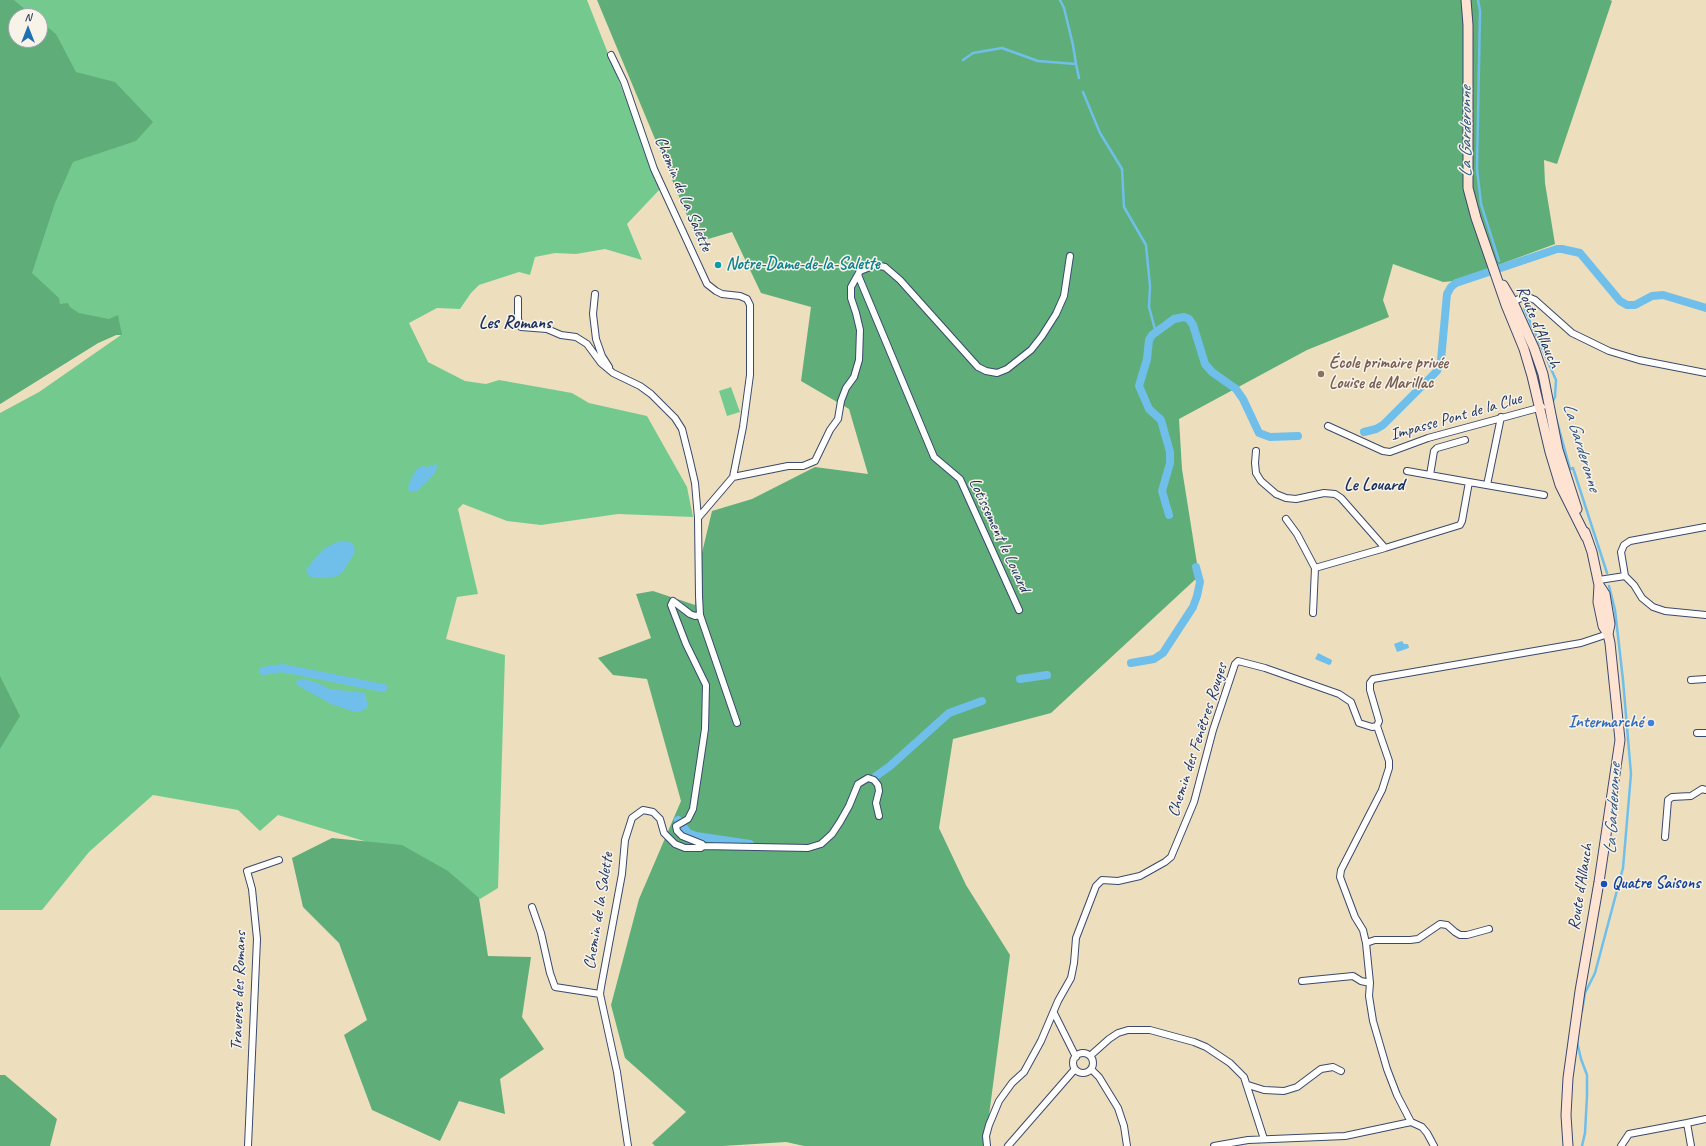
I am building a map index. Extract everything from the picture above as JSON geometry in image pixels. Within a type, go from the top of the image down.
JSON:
[{"type":"main road","name":"Route d'Allauch","points":[[1466,0],[1468,25],[1468,188],[1476,218],[1494,270],[1540,368],[1549,405],[1554,451]]},
{"type":"main road","name":"Route d'Allauch","points":[[1509,304],[1532,376],[1539,407],[1586,537],[1599,582],[1599,610],[1603,626],[1608,634],[1613,664],[1620,740],[1599,882],[1580,991],[1568,1078],[1566,1115],[1568,1146]]},
{"type":"street","name":"Chemin de La Salette","points":[[611,55],[624,82],[654,169],[707,284],[716,292],[740,296],[747,299],[750,305],[750,375],[743,427],[733,477],[698,518]]},
{"type":"street","points":[[733,477],[788,466],[803,466],[815,462],[830,430],[838,419],[841,401],[846,388],[854,378],[858,360],[860,330],[851,298],[851,287],[860,271],[875,265],[885,267],[900,280],[978,367],[986,371],[997,373],[1008,369],[1031,350],[1052,320],[1064,296],[1070,256]]},
{"type":"street","name":"Lotissement le Louard","points":[[858,275],[934,457],[960,479],[1019,610]]},
{"type":"street","points":[[595,294],[593,314],[596,339],[602,356],[613,373]]},
{"type":"street","points":[[1509,304],[1521,298],[1528,297],[1535,300],[1572,333],[1609,351],[1640,360],[1706,373]]},
{"type":"street","points":[[518,299],[518,319],[521,327],[547,329],[561,335],[576,337],[587,344],[602,363],[613,373],[640,386],[651,394],[674,418],[682,429],[695,483],[698,518],[700,615],[737,724]]},
{"type":"street","name":"Impasse Pont de la Clue","points":[[1328,426],[1383,451],[1390,452],[1428,438],[1500,417],[1549,405]]},
{"type":"street","points":[[1487,485],[1500,417]]},
{"type":"street","points":[[1430,475],[1434,451],[1437,448],[1465,440]]},
{"type":"street","points":[[1256,451],[1256,473],[1260,481],[1276,494],[1286,498],[1296,499],[1324,493],[1335,494],[1341,498],[1385,548]]},
{"type":"street","points":[[1407,471],[1544,495]]},
{"type":"street","points":[[1315,568],[1460,525],[1469,482]]},
{"type":"street","points":[[1286,519],[1297,534],[1315,568],[1313,613]]},
{"type":"street","points":[[1706,527],[1630,541],[1624,545],[1621,552],[1625,576],[1634,585],[1642,598],[1653,607],[1706,615]]},
{"type":"street","points":[[1599,582],[1625,576]]},
{"type":"street","points":[[700,615],[695,616],[690,614],[673,601],[671,605],[686,644],[706,685],[705,729],[693,809],[688,819],[680,822],[676,826],[677,830],[682,836],[702,844],[703,846]]},
{"type":"street","points":[[1411,1122],[1397,1095],[1380,1046],[1369,996],[1370,983],[1366,943],[1340,877],[1341,870],[1382,790],[1388,768],[1389,761],[1378,726],[1379,721],[1370,690],[1370,683],[1373,679],[1581,643],[1608,634]]},
{"type":"street","name":"Chemin des Fenêtres Rouges","points":[[987,1146],[987,1131],[999,1101],[1012,1083],[1024,1072],[1073,973],[1076,938],[1096,886],[1102,880],[1118,881],[1140,876],[1171,857],[1194,802],[1213,730],[1235,664],[1238,661],[1265,668],[1339,694],[1351,702],[1358,723],[1363,725],[1378,726]]},
{"type":"street","points":[[1691,680],[1706,679]]},
{"type":"street","points":[[1697,733],[1706,733]]},
{"type":"street","name":"Chemin de la Salette","points":[[628,1146],[617,1072],[600,994],[622,874],[625,840],[632,818],[643,810],[653,812],[660,819],[664,833],[675,844],[685,848],[702,848],[703,846],[808,848],[821,844],[836,828],[849,806],[858,784],[868,778],[874,780],[878,785],[879,791],[876,803],[879,816]]},
{"type":"street","points":[[1665,837],[1668,800],[1672,796],[1691,796],[1702,790],[1706,790]]},
{"type":"street","name":"Traverse des Romans","points":[[248,1146],[257,939],[252,889],[247,871],[279,860]]},
{"type":"street","points":[[532,907],[541,933],[550,973],[555,986],[600,994]]},
{"type":"street","points":[[1366,943],[1375,940],[1418,939],[1440,924],[1447,925],[1460,935],[1467,935],[1489,929]]},
{"type":"street","points":[[1302,981],[1353,976],[1361,981],[1370,983]]},
{"type":"street","points":[[1054,1013],[1076,1056],[1073,1064],[1075,1069],[1082,1073],[1091,1069],[1093,1063],[1090,1056],[1084,1054],[1076,1056]]},
{"type":"street","points":[[1090,1056],[1109,1039],[1118,1033],[1128,1030],[1150,1030],[1194,1042],[1217,1053],[1244,1077],[1264,1139]]},
{"type":"street","points":[[1248,1086],[1264,1090],[1284,1091],[1297,1087],[1321,1069],[1332,1067],[1341,1071]]},
{"type":"street","points":[[1008,1146],[1075,1069]]},
{"type":"street","points":[[1091,1069],[1099,1077],[1118,1108],[1124,1126],[1127,1146]]},
{"type":"street","points":[[1621,1146],[1629,1134],[1706,1119]]},
{"type":"street","points":[[1214,1146],[1248,1140],[1345,1136],[1411,1122],[1422,1127],[1434,1146]]},
{"type":"street","points":[[1687,1123],[1691,1146]]},
{"type":"green space","points":[[0,0],[587,0],[661,188],[627,224],[642,260],[605,249],[576,254],[555,253],[535,257],[530,275],[519,272],[479,285],[471,293],[460,309],[437,308],[409,323],[428,362],[465,381],[486,384],[499,380],[572,393],[589,403],[647,416],[687,487],[693,517],[618,514],[541,525],[507,521],[463,504],[458,509],[478,594],[457,597],[446,639],[505,655],[498,888],[480,899],[364,841],[278,815],[260,831],[238,810],[153,795],[89,852],[42,910],[0,910],[0,413],[39,392],[121,335],[116,335],[98,343],[0,404]]},
{"type":"green space","points":[[0,0],[14,0],[24,8],[8,8],[8,48],[48,48],[48,28],[56,34],[76,72],[115,82],[153,122],[136,141],[73,162],[55,203],[32,273],[59,298],[60,304],[68,303],[70,307],[79,313],[109,319],[118,315],[122,335],[116,335],[98,343],[0,404]]},
{"type":"green space","points":[[597,0],[1612,1],[1557,164],[1544,160],[1545,183],[1555,244],[1455,281],[1443,282],[1393,264],[1383,300],[1389,317],[1307,350],[1179,419],[1182,469],[1199,576],[1051,713],[953,739],[939,828],[966,885],[1010,955],[985,1146],[804,1146],[786,1142],[723,1146],[655,1146],[652,1143],[686,1112],[625,1058],[611,1005],[639,899],[681,801],[647,679],[613,675],[598,658],[651,638],[636,594],[653,591],[695,605],[701,557],[712,511],[752,499],[815,467],[868,474],[849,409],[801,381],[811,307],[761,293],[732,232],[698,242]]},
{"type":"green space","points":[[731,387],[740,412],[727,416],[719,391]]},
{"type":"green space","points":[[0,676],[20,716],[0,749]]},
{"type":"green space","points":[[332,838],[402,845],[448,871],[479,898],[488,956],[531,957],[522,1017],[544,1049],[500,1079],[505,1114],[459,1101],[440,1141],[372,1110],[344,1035],[367,1020],[339,943],[303,907],[292,858]]},
{"type":"green space","points":[[0,1075],[5,1075],[57,1119],[50,1146],[0,1146]]},
{"type":"water","points":[[437,464],[436,471],[427,482],[417,491],[410,491],[408,488],[409,483],[416,470],[422,466],[427,467]]},
{"type":"water","points":[[340,541],[353,544],[355,552],[344,570],[338,576],[313,578],[309,576],[306,570],[316,557],[325,548]]},
{"type":"water","points":[[1402,641],[1404,644],[1408,644],[1409,648],[1397,652],[1394,644]]},
{"type":"water","points":[[1318,653],[1332,660],[1331,664],[1329,665],[1315,659]]},
{"type":"water","points":[[302,679],[315,682],[330,689],[365,693],[368,707],[360,712],[355,712],[331,704],[297,685],[296,681]]},
{"type":"waterway","points":[[1060,0],[1064,8],[1076,64]]},
{"type":"waterway","name":"La Garderonne","points":[[1478,0],[1480,11],[1477,169],[1481,204],[1499,261]]},
{"type":"waterway","points":[[963,60],[973,53],[1002,48],[1038,61],[1076,64],[1079,78]]},
{"type":"waterway","points":[[1083,92],[1100,133],[1122,169],[1124,207],[1146,245],[1150,286],[1149,307],[1156,333]]},
{"type":"waterway","name":"La Garderonne","points":[[1364,432],[1376,429],[1383,425],[1437,371],[1441,360],[1447,294],[1451,287],[1456,283],[1557,249],[1562,249],[1580,253],[1620,301],[1627,305],[1635,305],[1652,296],[1663,295],[1706,308]]},
{"type":"waterway","name":"La Garderonne","points":[[1524,308],[1556,380],[1555,397],[1552,403]]},
{"type":"waterway","points":[[1169,515],[1162,491],[1170,463],[1170,452],[1161,420],[1149,409],[1139,386],[1147,359],[1149,340],[1152,335],[1174,319],[1184,317],[1189,319],[1193,325],[1205,364],[1212,372],[1236,389],[1243,399],[1259,433],[1270,437],[1298,436]]},
{"type":"waterway","name":"La Garderonne","points":[[1556,418],[1570,469],[1573,468],[1607,573]]},
{"type":"waterway","points":[[1131,663],[1154,659],[1163,653],[1193,607],[1200,582],[1196,567]]},
{"type":"waterway","name":"La Garderonne","points":[[1582,1011],[1585,993],[1595,973],[1623,868],[1631,774],[1615,610],[1609,586]]},
{"type":"waterway","points":[[263,671],[282,668],[383,688]]},
{"type":"waterway","points":[[1020,679],[1047,675]]},
{"type":"waterway","points":[[876,776],[890,766],[949,713],[982,701]]},
{"type":"waterway","points":[[678,820],[688,833],[696,836],[750,844]]},
{"type":"waterway","name":"La Garderonne","points":[[1577,1042],[1587,1075],[1585,1133],[1582,1146]]},
{"type":"place","name":"Notre-Dame-de-la-Salette","points":[[718,265]]},
{"type":"place","name":"École primaire privée Louise de Marillac","points":[[1321,374]]},
{"type":"place","name":"Intermarché","points":[[1651,723]]},
{"type":"place","name":"Quatre Saisons","points":[[1604,884]]},
{"type":"district","name":"Les Romans","points":[[515,323]]},
{"type":"district","name":"Le Louard","points":[[1374,485]]}]
